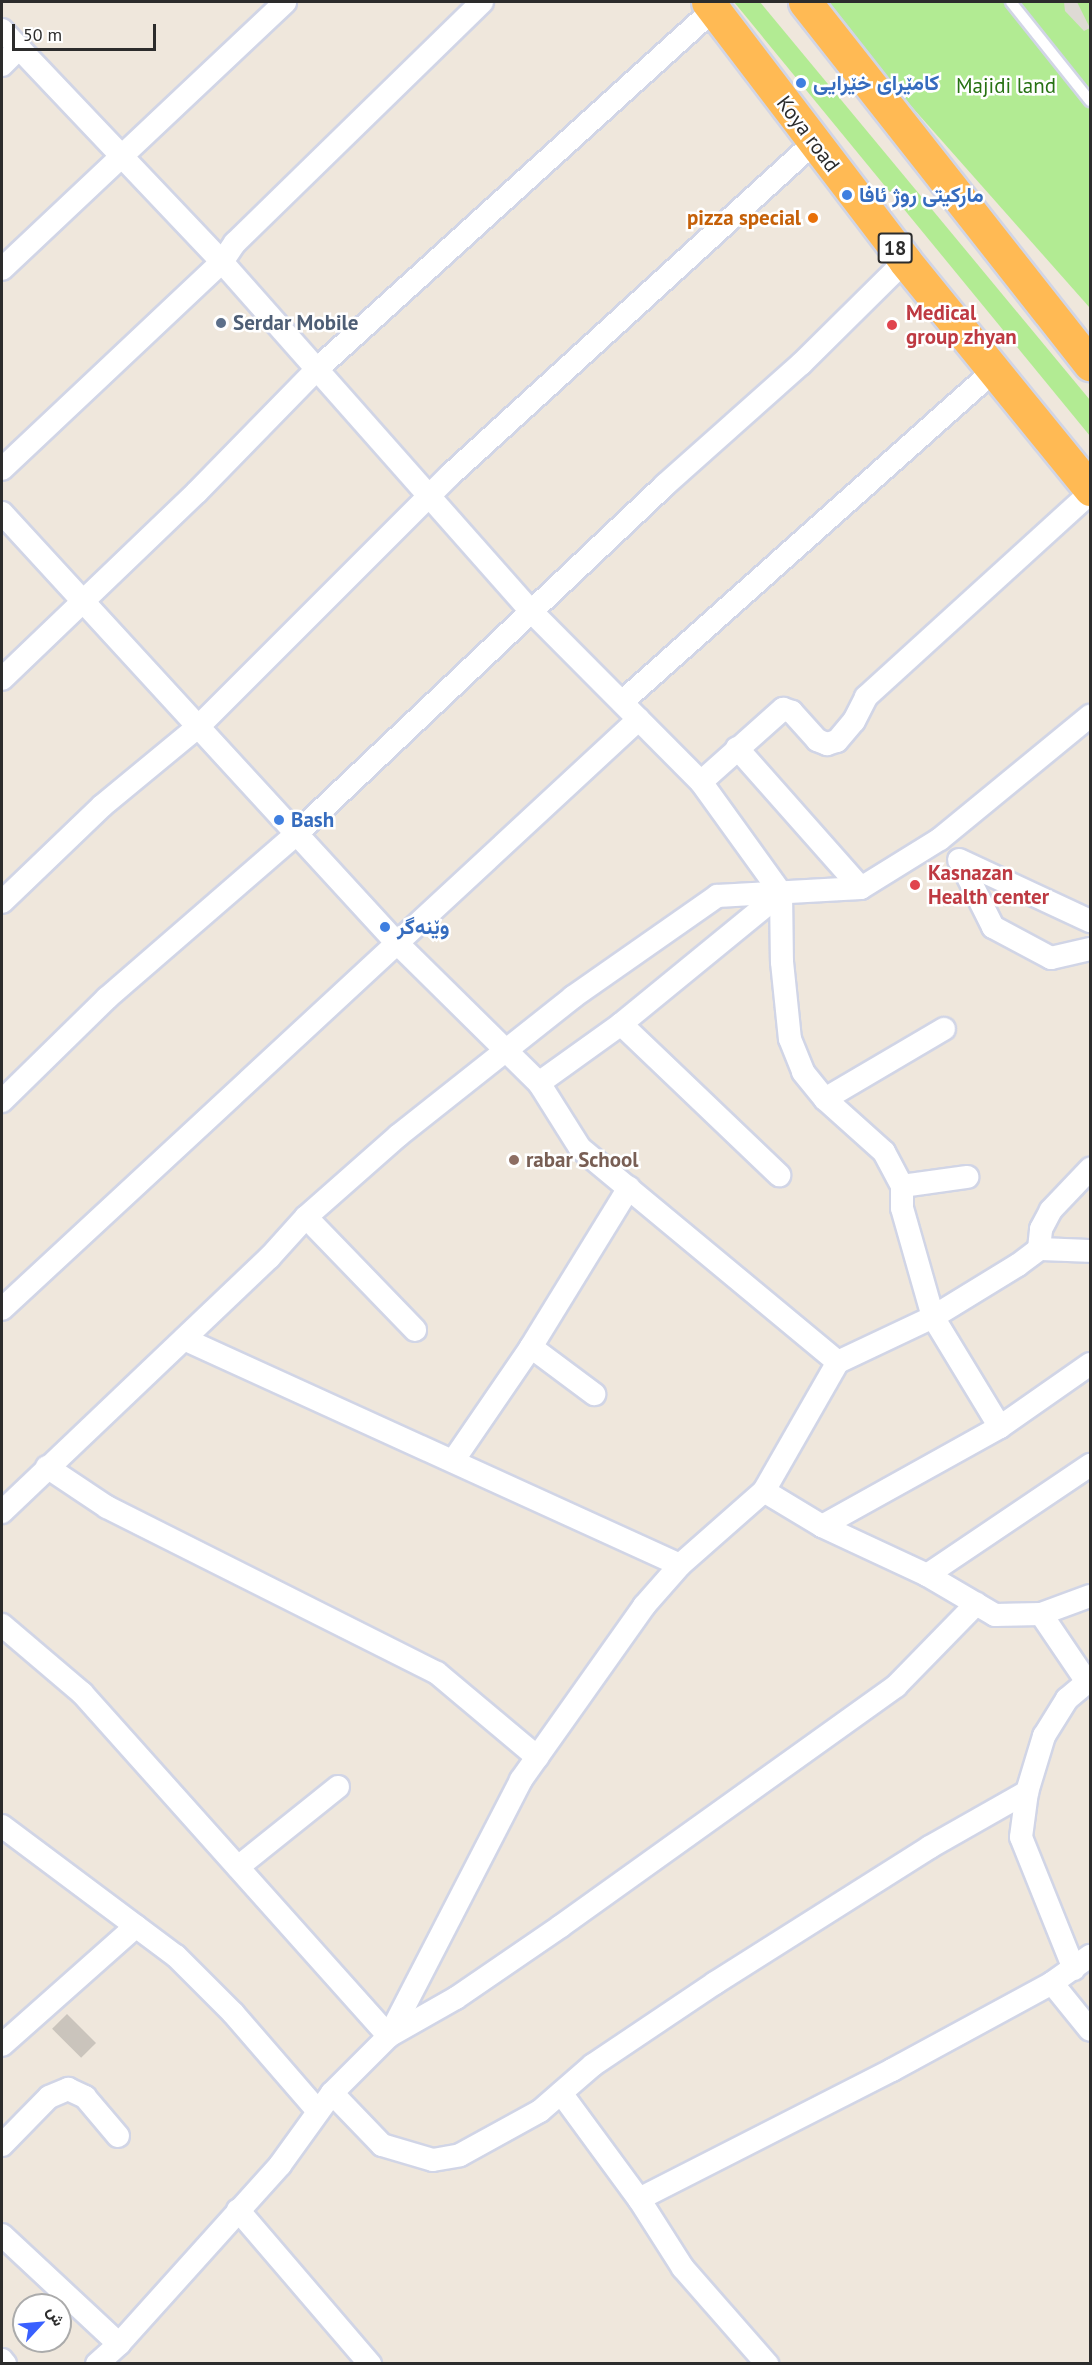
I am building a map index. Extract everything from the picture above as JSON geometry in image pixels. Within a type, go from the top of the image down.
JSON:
[{"type":"highway","points":[[805,2],[1090,364]]},
{"type":"highway","name":"Koya road","points":[[711,5],[905,261],[1090,491]]},
{"type":"street","points":[[2,269],[285,2]]},
{"type":"street","points":[[2,469],[222,262],[235,243],[482,2]]},
{"type":"street","points":[[2,679],[316,370],[711,5]]},
{"type":"street","points":[[2,30],[222,262],[428,498],[532,612],[700,782],[781,893],[782,962],[790,1039],[803,1072],[825,1099],[884,1152],[902,1186],[902,1208],[933,1317],[1000,1426]]},
{"type":"street","points":[[2,65],[19,48]]},
{"type":"street","points":[[2,902],[102,806],[199,726],[428,498],[814,143]]},
{"type":"street","points":[[2,1101],[107,998],[296,834],[665,484],[801,364],[905,261]]},
{"type":"street","points":[[622,702],[993,371]]},
{"type":"street","points":[[700,782],[737,748],[787,709],[817,740],[827,744],[837,741],[854,722],[866,697],[1090,491]]},
{"type":"street","points":[[2,513],[81,603],[199,726],[396,941],[539,1083],[580,1148],[838,1362]]},
{"type":"street","points":[[2,1512],[269,1258],[306,1217],[399,1135],[573,997],[717,896],[861,888],[940,839],[1090,716]]},
{"type":"street","points":[[2,1309],[396,941],[639,719]]},
{"type":"street","points":[[737,748],[861,888]]},
{"type":"street","points":[[940,839],[960,861],[993,927],[1051,958],[1090,949]]},
{"type":"street","points":[[960,861],[1090,921]]},
{"type":"street","points":[[539,1083],[621,1024],[781,893]]},
{"type":"street","points":[[621,1024],[779,1174]]},
{"type":"street","points":[[825,1099],[944,1029]]},
{"type":"street","points":[[1039,1249],[1041,1229],[1050,1210],[1090,1169]]},
{"type":"street","points":[[902,1186],[967,1177]]},
{"type":"street","points":[[453,1461],[531,1347],[629,1188]]},
{"type":"street","points":[[306,1217],[415,1330]]},
{"type":"street","points":[[389,2036],[460,1895],[537,1757],[644,1606],[680,1565],[764,1491],[838,1362],[933,1317],[1039,1249],[1090,1251]]},
{"type":"street","points":[[184,1339],[680,1565]]},
{"type":"street","points":[[531,1347],[594,1394]]},
{"type":"street","points":[[822,1526],[1000,1426],[1090,1364]]},
{"type":"street","points":[[927,1575],[1090,1465]]},
{"type":"street","points":[[47,1467],[107,1507],[437,1672],[537,1757]]},
{"type":"street","points":[[764,1491],[822,1526],[927,1575],[995,1615],[1041,1614],[1090,1596]]},
{"type":"street","points":[[97,2364],[119,2344],[280,2165],[332,2093],[389,2036],[456,1998],[533,1946],[886,1692],[976,1604]]},
{"type":"street","points":[[639,2199],[892,2070],[1052,1983],[1082,1963],[1021,1837],[1027,1792],[1044,1736],[1067,1699],[1089,1681],[1041,1614]]},
{"type":"street","points":[[2,1625],[82,1692],[389,2036]]},
{"type":"street","points":[[238,1867],[338,1787]]},
{"type":"street","points":[[332,2093],[382,2145],[433,2160],[460,2155],[500,2136],[561,2093],[593,2065],[715,1983],[930,1847],[1027,1792]]},
{"type":"street","points":[[2,1826],[176,1956],[233,2013],[318,2111]]},
{"type":"street","points":[[2,2045],[136,1926]]},
{"type":"street","points":[[1052,1983],[1090,2030]]},
{"type":"street","points":[[2,2145],[49,2097],[68,2089],[85,2097],[118,2136]]},
{"type":"street","points":[[561,2093],[639,2199],[683,2268],[767,2364]]},
{"type":"street","points":[[238,2210],[370,2364]]},
{"type":"street","points":[[2,2235],[119,2344]]},
{"type":"street","points":[[2,2360],[5,2364]]},
{"type":"lane","points":[[1011,2],[1090,101]]},
{"type":"green space","points":[[734,2],[760,2],[1090,400],[1090,436]]},
{"type":"green space","name":"Majidi land","points":[[819,2],[1090,2],[1090,308]]},
{"type":"shaded area","points":[[1064,2],[1077,2],[1090,28],[1084,31],[1065,11]]},
{"type":"building","points":[[67,2014],[96,2043],[81,2058],[52,2029]]},
{"type":"place","name":"كامێرای خێرایی","points":[[801,83]]},
{"type":"place","name":"ماركيتى روژ ئافا","points":[[847,195]]},
{"type":"place","name":"pizza special","points":[[813,218]]},
{"type":"place","name":"Serdar Mobile","points":[[221,323]]},
{"type":"place","name":"Medical group zhyan","points":[[892,325]]},
{"type":"place","name":"Bash","points":[[279,820]]},
{"type":"place","name":"Kasnazan Health center","points":[[915,885]]},
{"type":"place","name":"وێنەگر","points":[[385,927]]},
{"type":"place","name":"rabar School","points":[[514,1160]]}]
